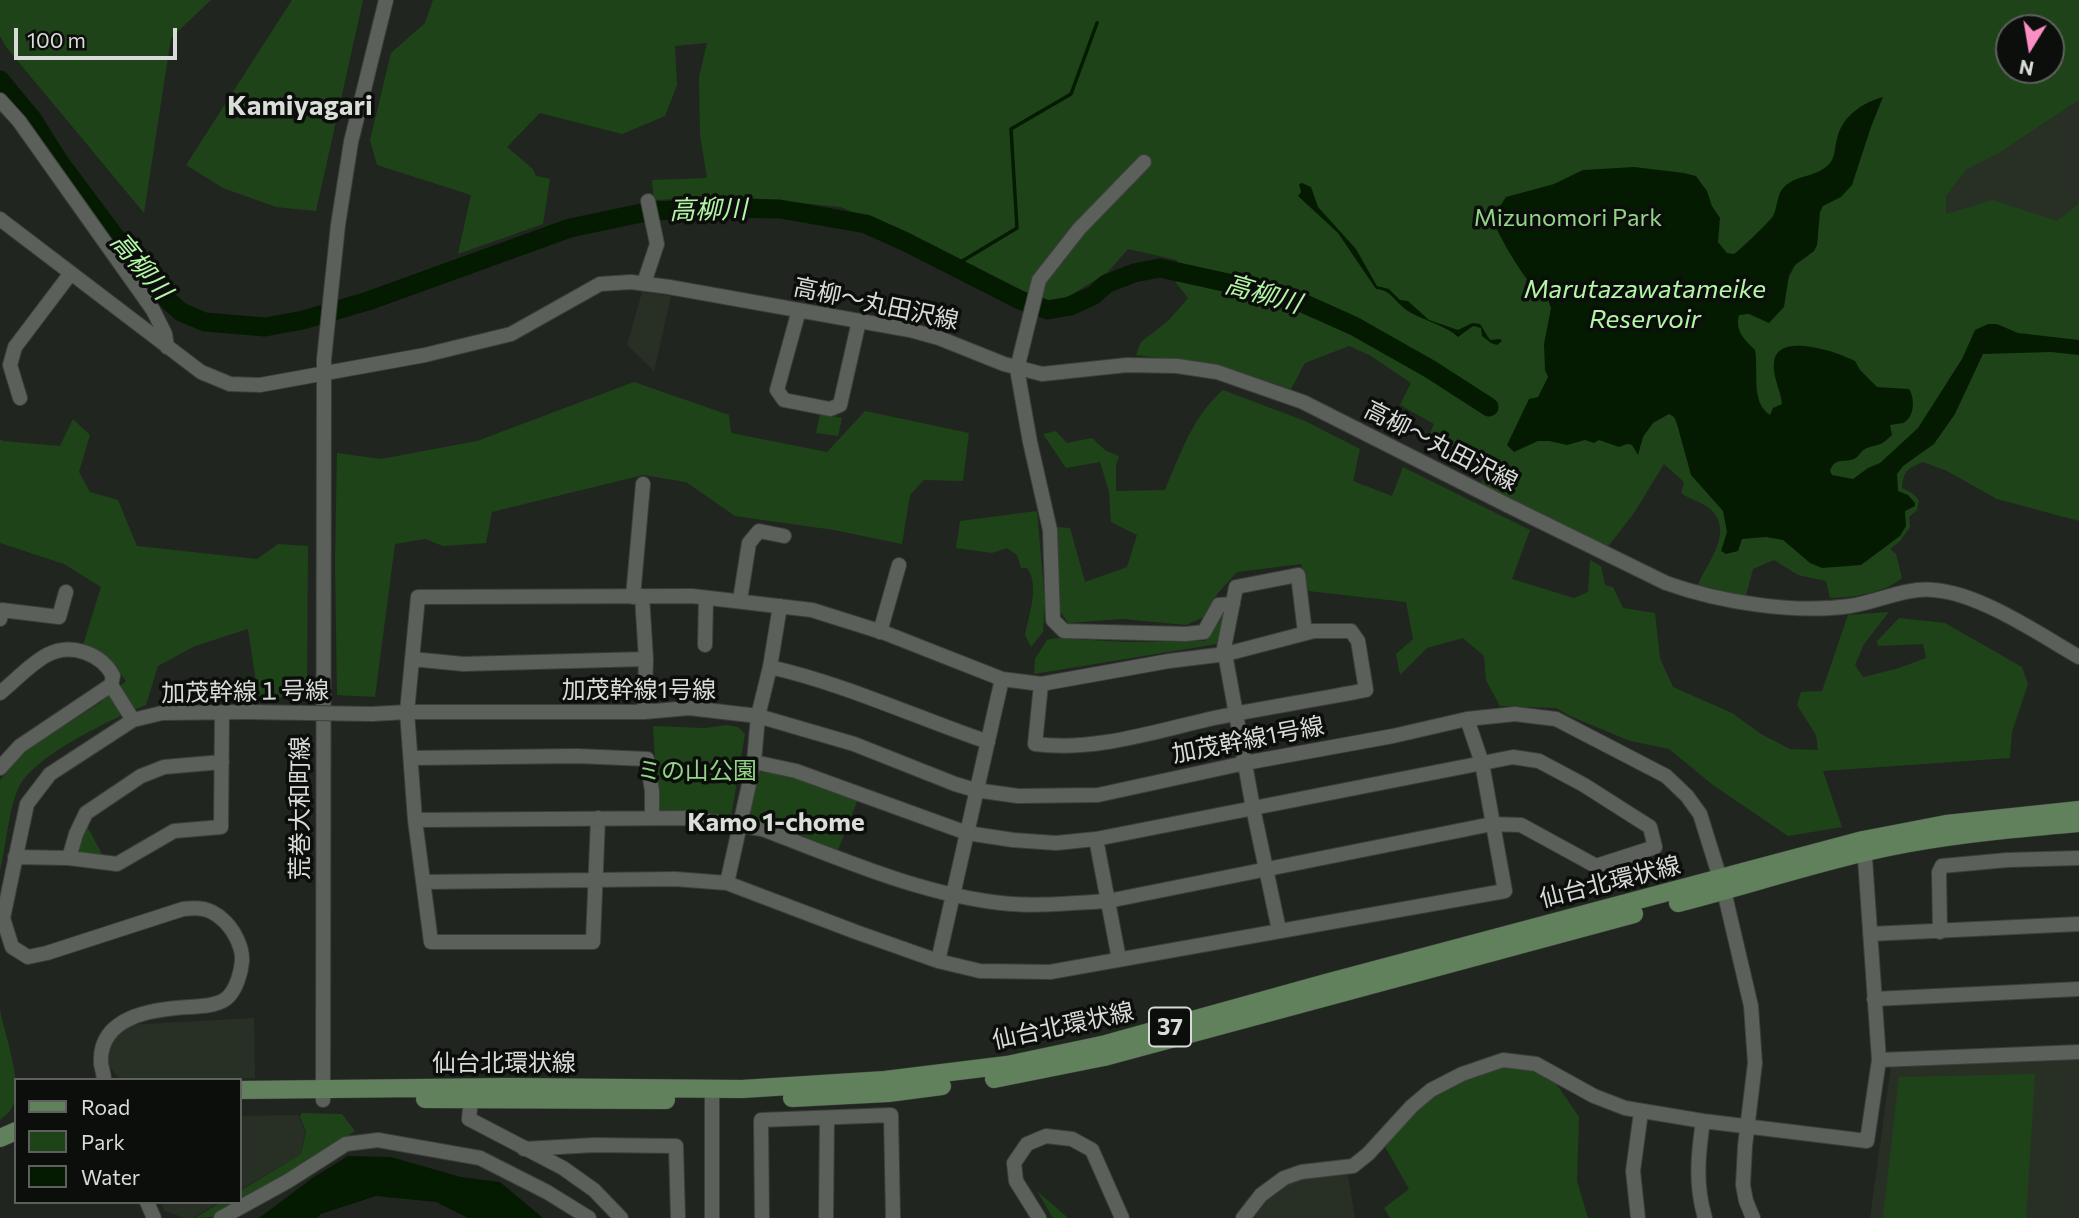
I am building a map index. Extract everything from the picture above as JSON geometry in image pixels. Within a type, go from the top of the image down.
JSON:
[{"type":"main road","name":"仙台北環状線","points":[[242,1090],[471,1100],[712,1094],[755,1088],[923,1076],[1007,1065],[1090,1048],[1547,923],[1722,885],[1946,824],[2079,810]]},
{"type":"main road","name":"仙台北環状線","points":[[1865,847],[1907,844],[1968,833],[2079,823]]},
{"type":"main road","name":"仙台北環状線","points":[[242,1101],[322,1094],[712,1094]]},
{"type":"street","name":"荒巻大和町線","points":[[322,1094],[325,349],[351,142],[386,0]]},
{"type":"street","points":[[0,100],[19,121],[153,310],[166,334],[167,347]]},
{"type":"street","points":[[1144,162],[1079,229],[1039,280],[1017,369],[1050,530],[1053,620],[1064,631],[1186,634],[1204,632],[1219,605],[1233,604]]},
{"type":"street","points":[[644,284],[657,244],[648,201]]},
{"type":"street","name":"高柳～丸田沢線","points":[[2,225],[71,273],[201,372],[230,384],[260,385],[425,355],[511,334],[600,284],[631,282],[799,310],[939,338],[1017,369],[1042,374],[1127,365],[1177,366],[1217,372],[1303,402],[1666,583],[1687,590],[1741,602],[1824,607],[1866,603],[1907,592],[1932,589],[1964,596],[1995,610],[2079,657]]},
{"type":"street","points":[[20,398],[10,365],[15,347],[71,273]]},
{"type":"street","points":[[799,310],[777,390],[784,400],[830,410],[840,405],[859,321]]},
{"type":"street","points":[[643,484],[637,596],[646,659],[644,712]]},
{"type":"street","points":[[740,600],[749,543],[759,531],[784,536]]},
{"type":"street","points":[[880,632],[899,565]]},
{"type":"street","points":[[1279,930],[1244,763],[1224,648],[1236,587],[1298,575],[1306,633]]},
{"type":"street","points":[[0,619],[2,610],[59,617],[66,592]]},
{"type":"street","points":[[598,818],[593,942],[431,943],[415,820],[407,712],[418,597],[706,597],[812,610],[880,632],[1002,679],[1041,684],[1168,661],[1226,654],[1306,633],[1351,631],[1358,642],[1366,690],[1089,744],[1058,747],[1035,744],[1041,684]]},
{"type":"street","points":[[705,645],[706,597]]},
{"type":"street","points":[[727,883],[754,762],[758,716],[770,667],[780,606]]},
{"type":"street","points":[[0,768],[20,746],[111,685],[113,676],[98,658],[88,653],[63,650],[44,657],[1,691]]},
{"type":"street","points":[[412,659],[463,664],[646,659]]},
{"type":"street","points":[[770,667],[804,674],[988,742]]},
{"type":"street","points":[[938,961],[1002,679]]},
{"type":"street","points":[[111,685],[133,720]]},
{"type":"street","name":"加茂幹線1号線","points":[[372,714],[644,712],[690,708],[758,716],[854,744],[954,784],[1018,796],[1098,795],[1466,719],[1515,714],[1556,719],[1666,776],[1687,796],[1700,814],[1747,982],[1753,1023],[1755,1063],[1743,1185],[1753,1218]]},
{"type":"street","name":"加茂幹線１号線","points":[[104,1078],[101,1064],[105,1043],[117,1026],[138,1013],[209,1006],[228,998],[237,981],[243,958],[232,927],[214,911],[197,907],[47,953],[28,957],[12,947],[3,918],[27,804],[50,774],[133,720],[162,713],[372,714]]},
{"type":"street","points":[[15,857],[69,858],[117,864],[174,831],[221,827],[222,713]]},
{"type":"street","points":[[424,883],[675,879],[727,883],[938,961],[980,971],[1050,972],[1505,891],[1482,763],[1466,719]]},
{"type":"street","points":[[415,820],[688,818],[739,824],[762,829],[902,880],[954,895],[1002,903],[1049,905],[1108,901],[1492,824],[1521,825],[1596,866],[1655,847],[1650,827],[1584,785],[1539,761],[1513,757],[1096,839],[1056,843],[967,833],[796,771],[754,762]]},
{"type":"street","points":[[411,758],[647,758],[652,791],[652,818]]},
{"type":"street","points":[[69,858],[86,813],[141,776],[164,767],[222,762]]},
{"type":"street","points":[[1096,839],[1119,959]]},
{"type":"street","points":[[1243,1218],[1261,1195],[1283,1178],[1301,1172],[1344,1168],[1361,1161],[1422,1097],[1447,1080],[1490,1064],[1514,1060],[1536,1064],[1605,1101],[1641,1112],[1867,1141],[1879,1060],[1865,847]]},
{"type":"street","points":[[1940,932],[1939,872],[1942,866],[2007,860],[2079,858]]},
{"type":"street","points":[[1870,934],[2079,924]]},
{"type":"street","points":[[1874,999],[2079,989]]},
{"type":"street","points":[[1879,1060],[2079,1052]]},
{"type":"street","points":[[712,1094],[712,1218]]},
{"type":"street","points":[[471,1100],[469,1119],[563,1168],[594,1189],[621,1218]]},
{"type":"street","points":[[1638,1218],[1633,1171],[1641,1112]]},
{"type":"street","points":[[762,1218],[761,1120],[891,1115],[893,1218]]},
{"type":"street","points":[[826,1218],[827,1118]]},
{"type":"street","points":[[1703,1121],[1698,1173],[1705,1218]]},
{"type":"street","points":[[1039,1218],[1016,1181],[1014,1163],[1027,1144],[1046,1136],[1072,1139],[1092,1150],[1122,1218]]},
{"type":"street","points":[[221,1218],[288,1181],[346,1143],[378,1140],[480,1158],[547,1192],[589,1218]]},
{"type":"street","points":[[524,1149],[594,1145],[676,1146],[678,1218]]},
{"type":"shaded area","points":[[2079,100],[2079,250],[1946,215],[1946,196],[1966,170],[1999,153]]},
{"type":"shaded area","points":[[642,292],[671,296],[654,371],[627,345]]},
{"type":"shaded area","points":[[254,1018],[255,1078],[118,1078],[107,1063],[109,1042],[127,1025]]},
{"type":"shaded area","points":[[2079,1058],[2079,1218],[1870,1218],[1891,1065]]},
{"type":"shaded area","points":[[298,1115],[305,1132],[301,1154],[242,1189],[242,1116]]},
{"type":"shaded area","points":[[1348,1175],[1355,1218],[1251,1218],[1260,1203],[1298,1179]]},
{"type":"shaded area","points":[[162,1204],[216,1204],[193,1218],[165,1211]]},
{"type":"green space","points":[[0,0],[211,0],[171,38],[144,213],[6,47],[0,36]]},
{"type":"green space","points":[[292,0],[363,0],[316,211],[276,207],[223,188],[186,165]]},
{"type":"green space","name":"Mizunomori Park","points":[[433,0],[2079,0],[2079,100],[1999,153],[1966,170],[1946,196],[1946,214],[1993,200],[2057,221],[2079,204],[2079,521],[1997,499],[1947,471],[1923,462],[1910,468],[1905,474],[1902,488],[1919,500],[1917,510],[1909,517],[1910,527],[1890,549],[1896,554],[1902,578],[1886,588],[1868,594],[1830,598],[1826,581],[1798,575],[1774,560],[1753,569],[1746,596],[1698,585],[1716,550],[1719,522],[1707,507],[1681,493],[1684,482],[1664,464],[1634,513],[1607,548],[1481,484],[1487,469],[1430,433],[1434,424],[1400,405],[1411,383],[1371,356],[1349,346],[1305,363],[1291,389],[1216,365],[1136,355],[1141,342],[1169,320],[1188,298],[1176,283],[1177,260],[1128,249],[1108,272],[1066,298],[1047,300],[1026,295],[962,261],[841,207],[732,196],[654,200],[652,180],[707,178],[700,135],[699,77],[707,43],[675,46],[677,85],[665,116],[622,134],[540,113],[507,147],[533,169],[536,176],[550,179],[543,224],[458,254],[471,195],[377,165],[370,140],[391,53],[425,23]],"holes":[[[1818,231],[1814,251],[1795,265],[1786,284],[1773,296]]]},
{"type":"green space","points":[[634,382],[729,415],[731,433],[827,452],[865,411],[969,433],[963,481],[924,480],[910,495],[902,544],[834,530],[735,516],[686,482],[643,475],[492,512],[486,543],[443,546],[425,539],[395,544],[375,697],[337,695],[337,453],[381,459],[477,441]]},
{"type":"green space","points":[[1223,390],[1305,421],[1360,449],[1353,481],[1392,496],[1403,467],[1530,530],[1512,579],[1574,598],[1588,592],[1590,560],[1601,566],[1605,585],[1613,587],[1623,608],[1655,613],[1660,658],[1673,687],[1732,713],[1761,734],[1790,749],[1818,750],[1816,735],[1797,705],[1801,692],[1822,691],[1848,615],[1889,612],[1864,644],[1855,665],[1863,677],[1926,658],[1923,644],[1878,646],[1877,641],[1899,618],[1945,623],[2022,667],[2028,684],[2012,732],[2010,758],[1823,771],[1842,827],[1788,836],[1713,785],[1669,749],[1630,741],[1556,708],[1500,706],[1486,680],[1484,656],[1463,638],[1427,648],[1400,675],[1396,654],[1413,639],[1406,602],[1308,591],[1301,564],[1237,572],[1218,593],[1206,616],[1186,625],[1123,619],[1068,623],[1058,608],[1057,527],[1070,528],[1085,582],[1127,567],[1137,535],[1111,522],[1109,492],[1100,462],[1066,468],[1043,434],[1056,431],[1067,443],[1092,438],[1106,451],[1119,456],[1116,465],[1116,491],[1165,490],[1195,424]]},
{"type":"green space","points":[[820,414],[842,418],[838,436],[816,433]]},
{"type":"green space","points":[[73,419],[90,435],[79,472],[90,492],[118,500],[137,546],[257,559],[278,544],[308,546],[307,692],[259,702],[248,629],[195,646],[158,666],[146,705],[74,740],[38,765],[25,778],[14,799],[0,872],[0,780],[23,752],[100,703],[126,681],[107,656],[83,645],[101,587],[64,564],[0,543],[0,439],[60,446]]},
{"type":"green space","points":[[1037,511],[1045,602],[1043,632],[1031,647],[1025,635],[1033,592],[1031,575],[1027,568],[1021,568],[1017,555],[1007,548],[992,553],[956,548],[960,521]]},
{"type":"green space","points":[[1219,614],[1223,614],[1217,644],[1034,674],[1035,659],[1047,640],[1205,641]]},
{"type":"green space","name":"ミの山公園","points":[[727,725],[738,727],[745,734],[731,817],[658,811],[653,726],[705,728]]},
{"type":"green space","points":[[759,772],[789,775],[858,799],[838,850],[786,829],[751,822],[747,815]]},
{"type":"green space","points":[[86,824],[103,856],[82,854],[76,847]]},
{"type":"green space","points":[[0,1010],[15,1078],[12,1108],[0,1120]]},
{"type":"green space","points":[[1513,1064],[1553,1079],[1579,1117],[1577,1181],[1588,1218],[1390,1218],[1384,1208],[1409,1189],[1384,1145],[1424,1100],[1473,1075]]},
{"type":"green space","points":[[2035,1074],[2026,1218],[1883,1218],[1899,1077]]},
{"type":"green space","points":[[302,1113],[342,1114],[355,1131],[288,1177],[242,1202],[242,1190],[301,1154],[306,1132],[300,1117]]},
{"type":"green space","points":[[1037,1191],[1068,1218],[1053,1218]]},
{"type":"green space","points":[[218,1204],[238,1204],[214,1217],[195,1218]]},
{"type":"water","name":"Marutazawatameike Reservoir","points":[[1883,97],[1852,185],[1841,197],[1823,206],[1817,245],[1814,251],[1795,265],[1789,275],[1784,307],[1769,323],[1749,314],[1739,315],[1739,330],[1755,350],[1758,394],[1764,409],[1770,415],[1773,408],[1782,404],[1774,362],[1778,353],[1796,346],[1823,349],[1855,361],[1877,387],[1909,389],[1913,407],[1907,420],[1890,425],[1892,435],[1882,443],[1865,449],[1854,459],[1837,462],[1830,471],[1832,475],[1853,479],[1880,463],[1918,428],[1962,359],[1975,330],[1988,324],[1997,324],[2018,333],[2079,340],[2079,355],[2051,352],[1983,354],[1955,414],[1934,444],[1903,466],[1897,474],[1898,491],[1908,495],[1915,503],[1915,506],[1905,511],[1906,526],[1900,536],[1861,565],[1822,568],[1810,563],[1783,540],[1766,537],[1742,539],[1738,551],[1726,554],[1721,551],[1727,532],[1723,511],[1691,475],[1677,424],[1669,414],[1653,423],[1643,437],[1638,455],[1632,445],[1619,447],[1599,440],[1594,443],[1585,440],[1567,445],[1538,441],[1514,452],[1507,445],[1529,399],[1538,397],[1548,377],[1545,370],[1544,344],[1551,308],[1547,297],[1532,286],[1516,263],[1492,218],[1506,197],[1554,184],[1583,170],[1634,167],[1696,176],[1707,191],[1720,218],[1718,242],[1727,253],[1734,254],[1773,216],[1785,186],[1828,166],[1833,158],[1840,131],[1848,117],[1868,103]]},
{"type":"water","points":[[1299,184],[1311,187],[1318,207],[1356,249],[1377,286],[1389,289],[1400,300],[1408,301],[1429,320],[1458,330],[1472,323],[1480,324],[1490,340],[1502,341],[1497,345],[1491,343],[1482,336],[1481,328],[1473,326],[1458,337],[1408,311],[1390,294],[1376,289],[1338,233],[1298,196],[1301,192]]},
{"type":"water","points":[[348,1156],[391,1157],[461,1177],[500,1182],[543,1218],[468,1218],[436,1202],[376,1196],[321,1214],[317,1218],[259,1218],[311,1179]]},
{"type":"waterway","points":[[954,266],[1017,228],[1011,129],[1071,94],[1097,23]]},
{"type":"waterway","name":"高柳川","points":[[0,80],[33,120],[60,163],[151,285],[181,312],[205,322],[265,327],[303,320],[368,301],[570,228],[651,211],[780,209],[866,224],[1020,300],[1048,310],[1070,306],[1094,295],[1106,284],[1134,273],[1160,268],[1287,296],[1354,326],[1430,369],[1489,407]]},
{"type":"district","name":"Kamiyagari","points":[[300,106]]},
{"type":"district","name":"Kamo 1-chome","points":[[776,822]]}]
